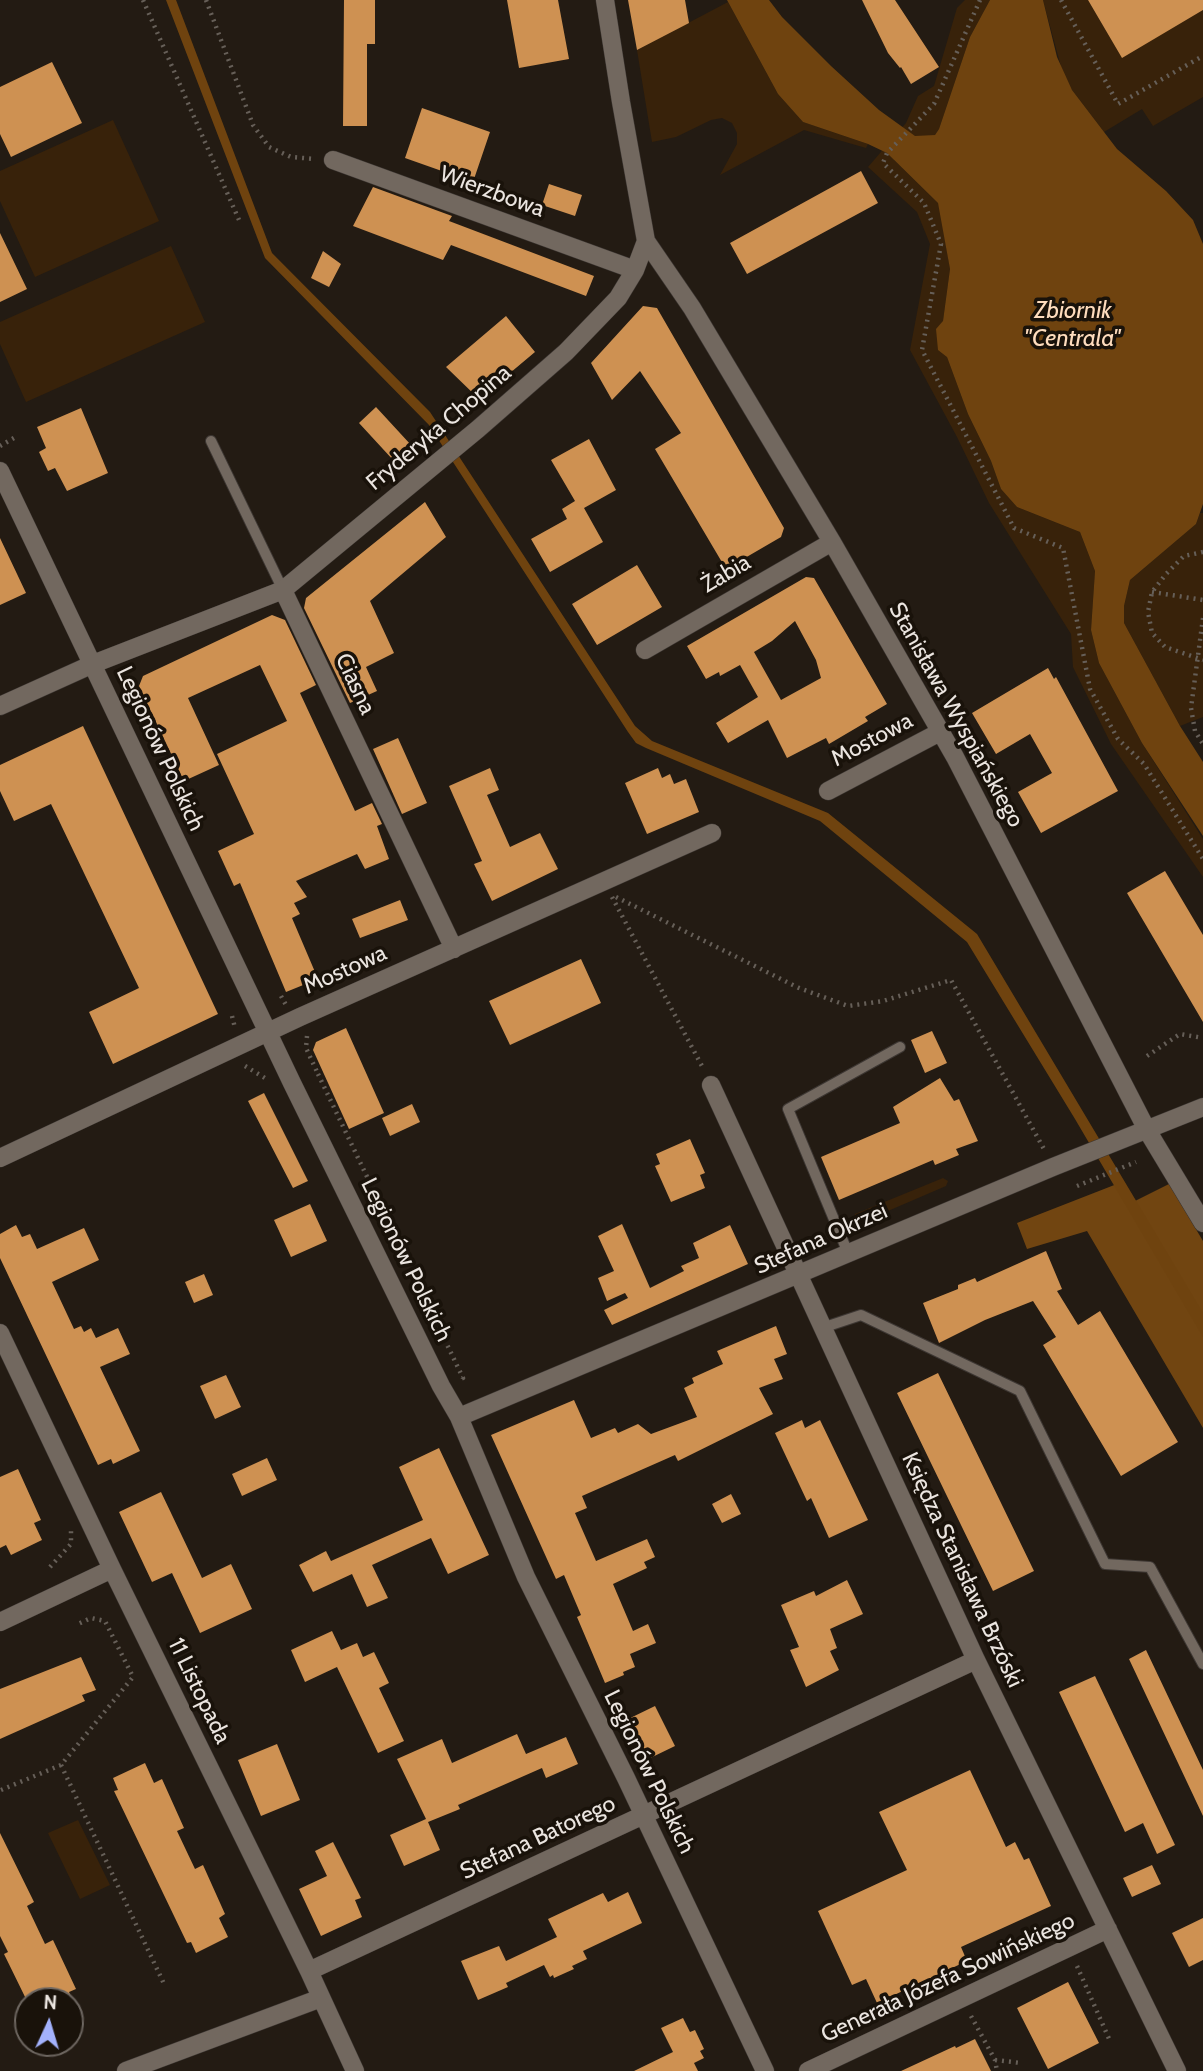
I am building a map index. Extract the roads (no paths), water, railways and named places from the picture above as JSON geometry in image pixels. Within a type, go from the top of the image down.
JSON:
[{"type":"street","points":[[606,0],[646,241]]},
{"type":"street","name":"Wierzbowa","points":[[333,160],[635,270]]},
{"type":"street","name":"Fryderyka Chopina","points":[[0,706],[93,664],[283,590],[478,429],[566,352],[618,298],[635,270],[646,241]]},
{"type":"street","name":"Stanisława Wyspiańskiego","points":[[646,241],[692,308],[832,542],[940,732],[1147,1130],[1203,1223]]},
{"type":"street","name":"Legionów Polskich","points":[[0,471],[268,1032],[441,1386],[459,1417],[526,1577],[644,1816],[765,2071]]},
{"type":"street","name":"Żabia","points":[[645,650],[832,542]]},
{"type":"street","name":"Ciasna","points":[[283,590],[454,949]]},
{"type":"street","name":"Mostowa","points":[[828,791],[940,732]]},
{"type":"street","name":"Mostowa","points":[[0,1158],[268,1032],[712,833]]},
{"type":"street","name":"Księdza Stanisława Brzóski","points":[[711,1085],[976,1660],[1177,2071]]},
{"type":"street","name":"Stefana Okrzei","points":[[459,1417],[1203,1107]]},
{"type":"street","name":"11 Listopada","points":[[0,1333],[355,2071]]},
{"type":"street","points":[[0,1622],[112,1569]]},
{"type":"street","name":"Stefana Batorego","points":[[309,1971],[976,1660]]},
{"type":"street","name":"Generała Józefa Sowińskiego","points":[[808,2071],[1108,1929]]},
{"type":"street","points":[[126,2071],[321,1998]]},
{"type":"lane","name":"Ciasna","points":[[211,440],[283,590]]},
{"type":"lane","points":[[848,1253],[788,1109],[900,1047]]},
{"type":"lane","points":[[822,1328],[861,1315],[1020,1391],[1105,1564],[1150,1567],[1203,1664]]},
{"type":"water","points":[[166,0],[176,0],[272,253],[430,412],[635,726],[652,741],[828,813],[977,934],[1203,1313],[1203,1337],[967,942],[820,821],[636,743],[429,425],[265,258]]},
{"type":"water","name":"Zbiornik \"Centrala\"","points":[[727,0],[769,0],[782,17],[831,66],[879,110],[915,136],[935,135],[939,129],[970,37],[990,0],[1043,0],[1057,57],[1072,90],[1117,149],[1166,191],[1193,220],[1203,244],[1203,504],[1196,524],[1130,580],[1124,606],[1124,623],[1180,726],[1203,762],[1203,836],[1142,743],[1099,663],[1091,630],[1095,571],[1080,532],[1017,507],[1001,489],[991,461],[968,414],[947,357],[938,350],[936,329],[943,321],[950,269],[938,203],[887,153],[803,122],[778,94]]}]
